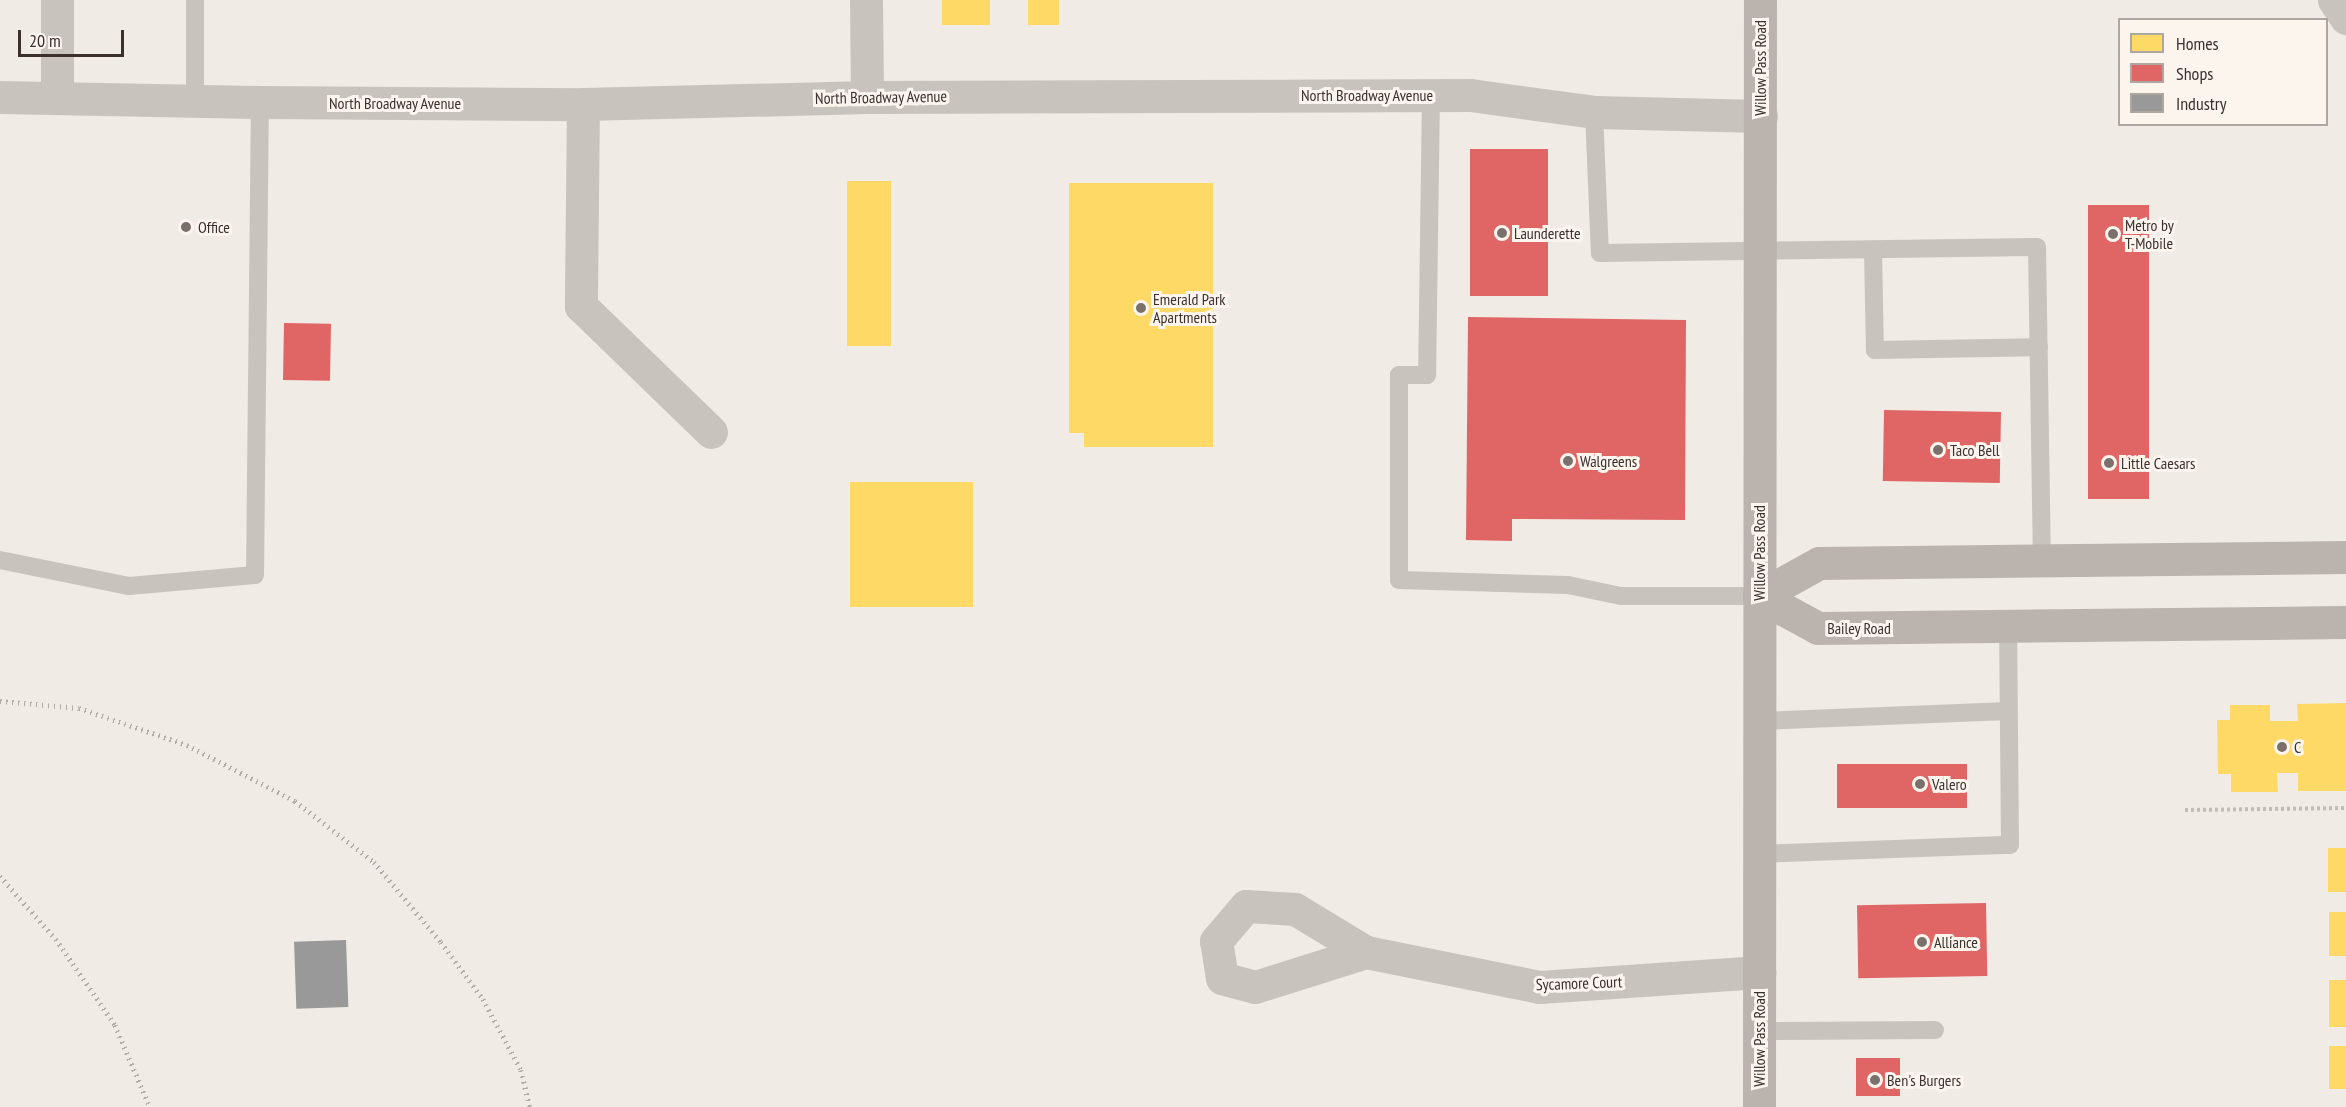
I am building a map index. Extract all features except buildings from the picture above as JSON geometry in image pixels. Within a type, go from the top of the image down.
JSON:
[{"type":"main road","name":"Willow Pass Road","points":[[1759,1107],[1760,0]]},
{"type":"main road","points":[[1759,596],[1819,563],[2346,557]]},
{"type":"main road","name":"Bailey Road","points":[[1759,596],[1818,628],[2346,622]]},
{"type":"street","points":[[57,0],[57,97]]},
{"type":"street","points":[[866,0],[867,97]]},
{"type":"street","points":[[2334,0],[2346,18]]},
{"type":"street","name":"North Broadway Avenue","points":[[0,97],[260,102],[583,104],[867,97],[1470,95],[1594,112],[1761,116]]},
{"type":"street","points":[[583,104],[580,306],[711,432]]},
{"type":"street","name":"Sycamore Court","points":[[1366,952],[1540,987],[1759,972]]},
{"type":"lane","points":[[195,0],[195,100]]},
{"type":"lane","points":[[1431,95],[1427,375],[1399,375],[1399,580],[1568,585],[1621,596],[1759,596]]},
{"type":"lane","points":[[0,560],[129,586],[255,575],[260,102]]},
{"type":"lane","points":[[1594,112],[1600,253],[2037,247],[2042,561]]},
{"type":"lane","points":[[1873,250],[1875,350],[2039,347]]},
{"type":"lane","points":[[1759,854],[2010,845],[2008,627]]},
{"type":"lane","points":[[1759,721],[2008,711]]},
{"type":"lane","points":[[1759,1031],[1935,1030]]},
{"type":"path","points":[[2185,810],[2346,808]]},
{"type":"railway","points":[[0,701],[79,708],[187,745],[295,801],[374,862],[441,942],[483,999],[521,1070],[530,1107]]},
{"type":"railway","points":[[0,876],[56,939],[115,1025],[150,1107]]},
{"type":"place","name":"Office","points":[[186,227]]},
{"type":"place","name":"Launderette","points":[[1502,233]]},
{"type":"place","name":"Metro by T-Mobile","points":[[2113,234]]},
{"type":"place","name":"Emerald Park Apartments","points":[[1141,308]]},
{"type":"place","name":"Taco Bell","points":[[1938,450]]},
{"type":"place","name":"Walgreens","points":[[1568,461]]},
{"type":"place","name":"Little Caesars","points":[[2109,463]]},
{"type":"place","name":"C","points":[[2282,747]]},
{"type":"place","name":"Valero","points":[[1920,784]]},
{"type":"place","name":"Alliance","points":[[1922,942]]},
{"type":"place","name":"Ben's Burgers","points":[[1875,1080]]}]
